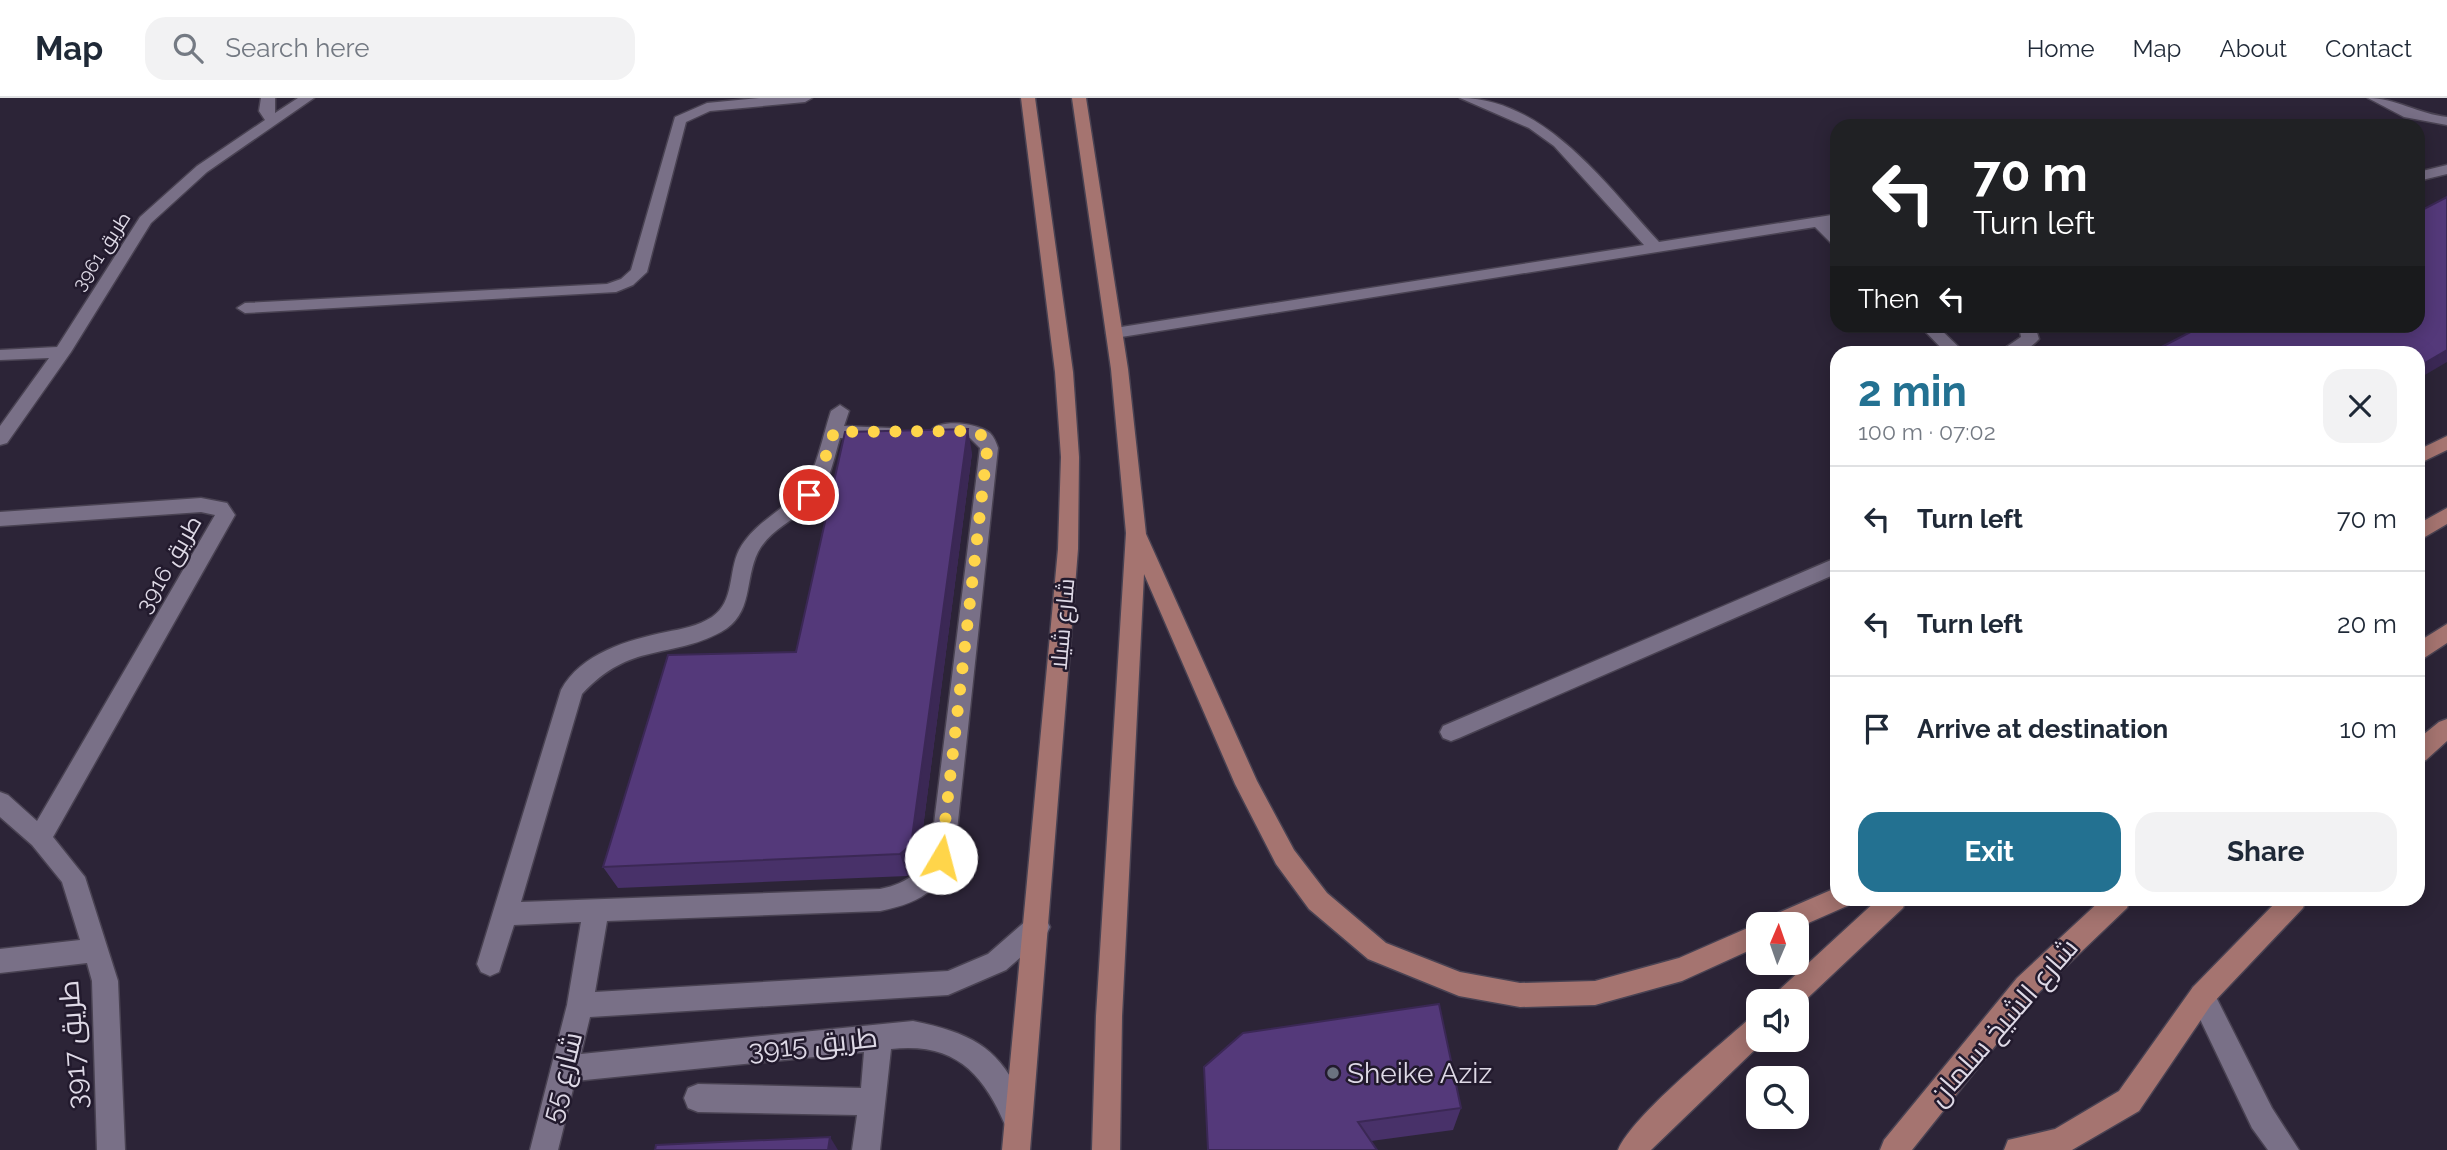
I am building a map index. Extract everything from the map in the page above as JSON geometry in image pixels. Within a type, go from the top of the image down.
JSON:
[{"type":"main road","name":"شارع شيلا","points":[[1016,1150],[1068,549],[1070,457],[1064,372],[1028,98]]},
{"type":"main road","points":[[1079,98],[1115,333],[1132,464],[1136,533],[1109,1016],[1106,1150]]},
{"type":"main road","points":[[2425,454],[2447,442]]},
{"type":"main road","points":[[2425,529],[2447,515]]},
{"type":"main road","points":[[1136,533],[1247,784],[1285,857],[1318,901],[1377,951],[1459,984],[1520,995],[1595,993],[1682,969],[1746,940]]},
{"type":"main road","points":[[2425,649],[2447,632]]},
{"type":"main road","points":[[2425,747],[2447,728]]},
{"type":"main road","points":[[1807,912],[1830,902]]},
{"type":"main road","points":[[1799,989],[1889,906]]},
{"type":"main road","name":"شارع الشيخ سلمان","points":[[1894,1150],[2026,988],[2112,906]]},
{"type":"main road","points":[[2018,1150],[2070,1146],[2129,1101],[2202,996],[2288,906]]},
{"type":"main road","points":[[1632,1150],[1658,1120],[1746,1039]]},
{"type":"street","points":[[268,98],[266,111],[273,121]]},
{"type":"street","name":"طريق 3961","points":[[0,439],[62,352],[131,239],[162,202],[203,167],[307,98]]},
{"type":"street","points":[[244,308],[610,289],[627,282],[639,271],[680,120],[708,107],[805,98]]},
{"type":"street","points":[[1467,98],[1534,125],[1559,144],[1656,249]]},
{"type":"street","points":[[2375,98],[2398,112],[2447,121]]},
{"type":"street","points":[[2425,175],[2447,169]]},
{"type":"street","points":[[1115,333],[1830,221]]},
{"type":"street","points":[[1819,223],[1830,233]]},
{"type":"street","points":[[1936,333],[1949,346]]},
{"type":"street","points":[[2017,346],[2030,338],[2029,333]]},
{"type":"street","points":[[0,355],[62,352]]},
{"type":"street","points":[[489,964],[504,914],[572,690],[589,670],[611,655],[701,632],[726,617],[739,597],[745,558],[752,545],[809,495],[816,485],[837,421],[917,431],[979,433],[985,437],[989,448],[944,840],[941,858],[933,873],[918,888],[900,897],[880,900],[504,914]]},
{"type":"street","name":"طريق 3916","points":[[0,519],[201,505],[220,508],[225,515],[40,838]]},
{"type":"street","points":[[1451,732],[1830,567]]},
{"type":"street","name":"طريق 3917","points":[[0,802],[40,838],[73,877],[104,981],[111,1150]]},
{"type":"street","name":"شارع 55","points":[[544,1150],[566,1069],[596,911]]},
{"type":"street","name":"طريق 3915","points":[[580,1004],[948,983],[985,971],[1006,958],[1037,927]]},
{"type":"street","points":[[0,961],[96,950]]},
{"type":"street","points":[[2202,996],[2262,1118],[2286,1150]]},
{"type":"street","name":"طريق 3915","points":[[566,1069],[913,1034],[942,1039],[969,1050],[991,1069],[1008,1093],[1018,1121]]},
{"type":"street","points":[[866,1150],[878,1037]]},
{"type":"street","points":[[698,1098],[873,1102]]},
{"type":"building","points":[[2447,197],[2447,350],[2425,363],[2425,346],[2163,346],[2188,333],[2425,333],[2425,208]]},
{"type":"building","points":[[968,429],[911,845],[900,854],[603,867],[668,655],[796,652],[845,432]]},
{"type":"building","name":"Sheike Aziz","points":[[1439,1004],[1461,1108],[1358,1122],[1377,1150],[1208,1150],[1204,1067],[1243,1033]]},
{"type":"building","points":[[830,1137],[828,1150],[655,1150],[656,1145]]},
{"type":"place","name":"Sheike Aziz","points":[[1333,1073]]},
{"type":"route","points":[[809,495],[820,475],[834,432],[961,431],[979,433],[988,442],[941,858]]}]
